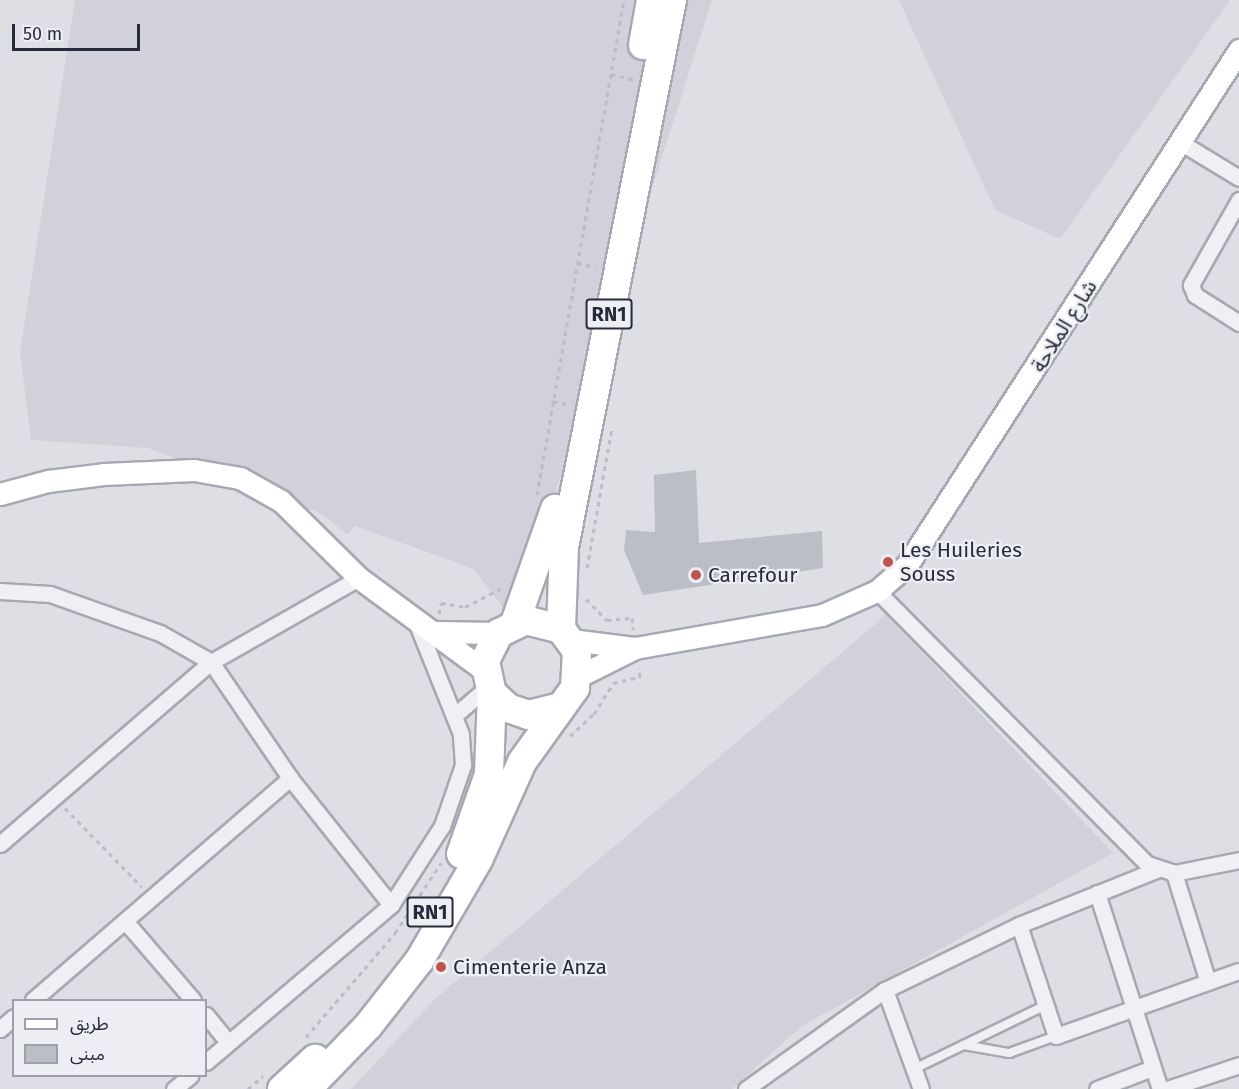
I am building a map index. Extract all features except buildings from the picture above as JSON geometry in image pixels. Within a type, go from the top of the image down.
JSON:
[{"type":"highway","name":"RN1","points":[[282,1089],[378,987],[444,889],[473,827],[489,774],[488,650],[507,628],[550,530],[566,404],[624,77],[651,0]]},
{"type":"highway","name":"RN1","points":[[307,1089],[368,1026],[419,961],[478,860],[522,762],[579,676],[566,635],[564,546],[672,0]]},
{"type":"highway","points":[[507,628],[539,620],[566,635]]},
{"type":"highway","points":[[489,684],[508,708],[528,715],[559,707]]},
{"type":"street","name":"شارع الملاحة","points":[[877,591],[914,555],[1239,51]]},
{"type":"street","points":[[1180,142],[1239,178]]},
{"type":"street","points":[[1239,200],[1191,285],[1195,296],[1239,324]]},
{"type":"street","points":[[0,494],[48,481],[104,474],[217,472],[260,487],[280,501],[359,578],[436,632],[489,684],[455,715]]},
{"type":"street","points":[[0,844],[211,662],[359,578]]},
{"type":"street","points":[[0,591],[50,594],[160,633],[211,662],[290,778],[391,905]]},
{"type":"street","points":[[579,676],[636,648],[822,615],[877,591],[1156,870]]},
{"type":"street","points":[[207,1061],[391,905],[424,860],[463,765],[455,715],[415,619]]},
{"type":"street","points":[[436,632],[507,628]]},
{"type":"street","points":[[566,635],[636,648]]},
{"type":"street","points":[[34,999],[290,778]]},
{"type":"street","points":[[746,1089],[885,990],[1019,925],[1156,870],[1174,873],[1239,860]]},
{"type":"street","points":[[1174,873],[1208,982]]},
{"type":"street","points":[[1097,893],[1150,1069],[1160,1089]]},
{"type":"street","points":[[125,921],[192,999]]},
{"type":"street","points":[[1019,925],[1056,1036],[1132,1006],[1239,971]]},
{"type":"street","points":[[885,990],[921,1089]]},
{"type":"street","points":[[207,1016],[228,1041]]},
{"type":"street","points":[[0,1029],[12,1019]]},
{"type":"street","points":[[1167,1089],[1239,1065]]},
{"type":"street","points":[[1097,1089],[1150,1069]]},
{"type":"street","points":[[174,1089],[189,1077]]},
{"type":"lane","points":[[914,1069],[1046,1005]]},
{"type":"lane","points":[[964,1045],[1010,1053],[1056,1036]]},
{"type":"path","points":[[536,499],[566,404],[624,77],[624,0]]},
{"type":"path","points":[[587,570],[613,424]]},
{"type":"path","points":[[436,632],[441,603],[465,607],[487,600],[509,581]]},
{"type":"path","points":[[564,740],[594,714],[613,683],[640,677],[632,618],[607,620],[591,609],[586,591]]},
{"type":"path","points":[[54,797],[152,897]]},
{"type":"shaded area","points":[[75,0],[712,0],[514,623],[474,569],[355,526],[348,535],[320,513],[148,448],[31,440],[20,352]]},
{"type":"shaded area","points":[[899,0],[1230,0],[1060,239],[995,210]]},
{"type":"shaded area","points":[[886,615],[1113,853],[802,1026],[732,1089],[351,1089],[436,998]]},
{"type":"place","name":"Les Huileries Souss","points":[[888,562]]},
{"type":"place","name":"Carrefour","points":[[696,575]]},
{"type":"place","name":"Cimenterie Anza","points":[[441,967]]}]
